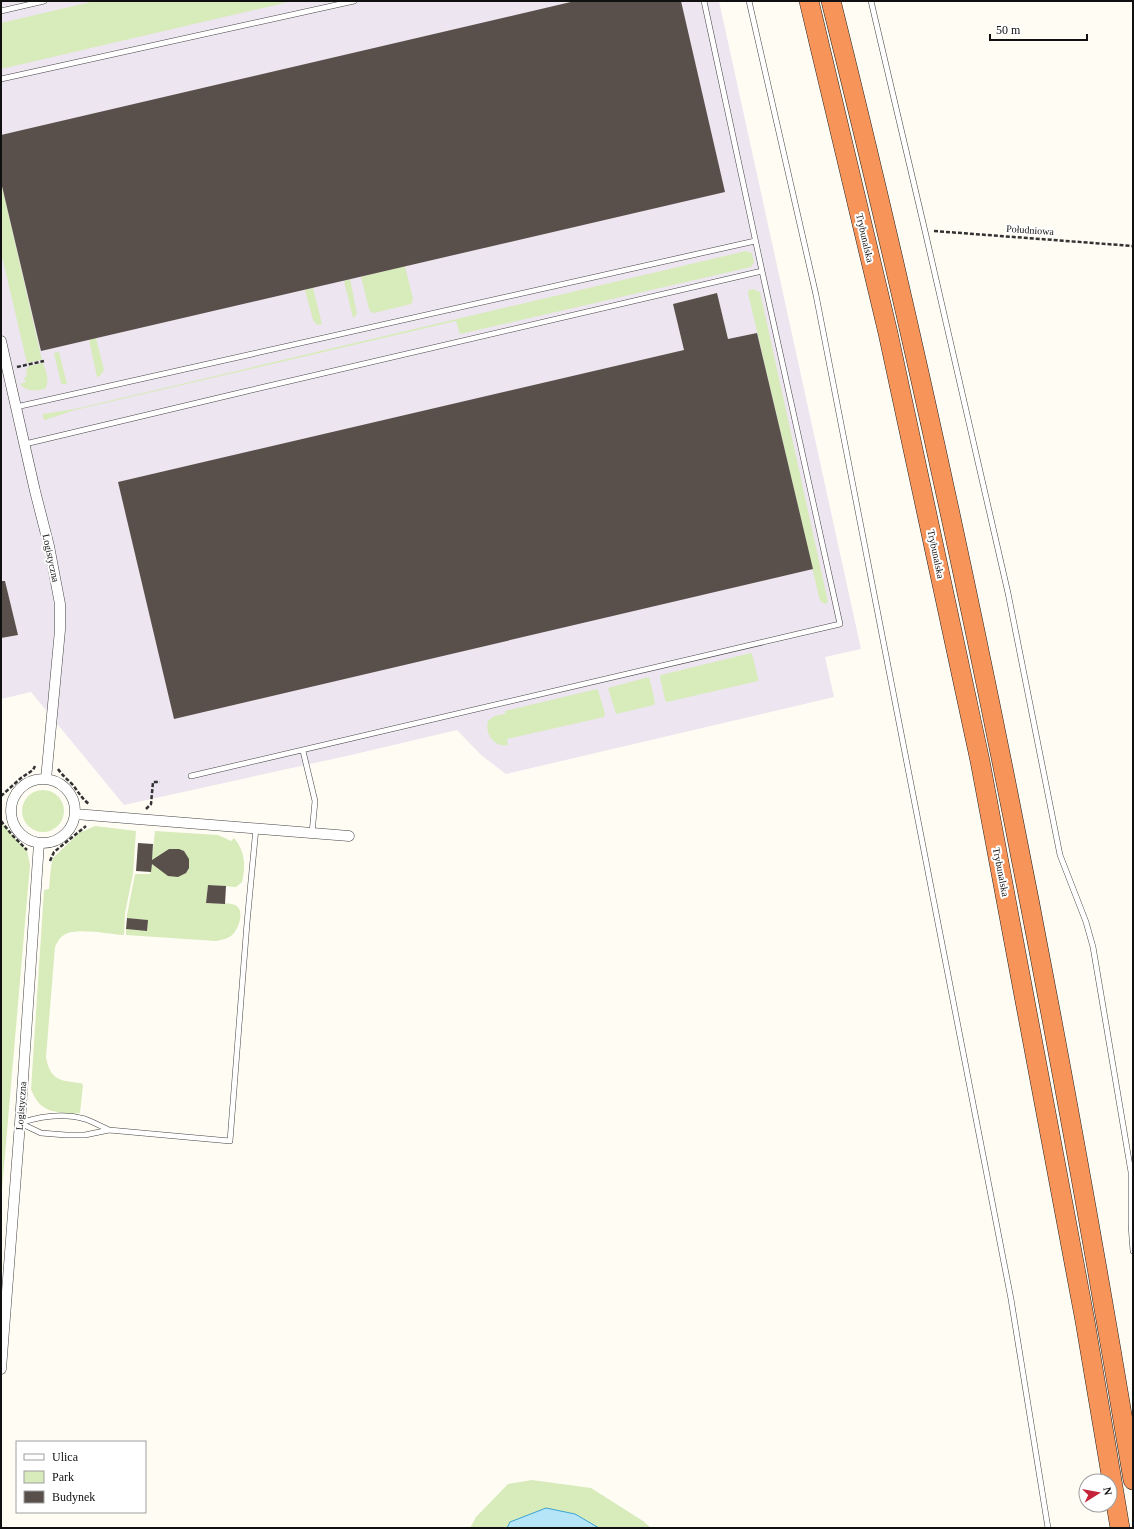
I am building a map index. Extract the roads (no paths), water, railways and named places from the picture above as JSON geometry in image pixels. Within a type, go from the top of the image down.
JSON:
[{"type":"highway","name":"Trybunalska","points":[[809,1],[888,333],[980,761],[1047,1111],[1085,1321],[1120,1528]]},
{"type":"highway","points":[[831,1],[942,478],[999,749],[1100,1280],[1133,1480]]},
{"type":"street","name":"Logistyczna","points":[[1,341],[50,553],[60,604],[60,630],[46,779]]},
{"type":"street","points":[[36,779],[46,779],[56,781],[65,787],[75,804],[76,814],[69,830],[63,836],[52,842],[39,843],[30,841],[21,835],[15,828],[6,808],[23,786],[36,779]]},
{"type":"street","points":[[76,814],[349,836]]},
{"type":"street","name":"Logistyczna","points":[[1,1369],[20,1123],[39,843]]},
{"type":"lane","points":[[1,11],[44,1]]},
{"type":"lane","points":[[1,79],[354,1]]},
{"type":"lane","points":[[191,776],[840,624],[755,241],[704,1]]},
{"type":"lane","points":[[749,1],[819,311],[1011,1299],[1048,1528]]},
{"type":"lane","points":[[871,1],[1008,593],[1060,855],[1094,947],[1132,1172],[1131,1225],[1133,1251]]},
{"type":"lane","points":[[16,407],[755,241]]},
{"type":"lane","points":[[25,444],[762,271]]},
{"type":"lane","points":[[303,751],[315,801],[312,832]]},
{"type":"lane","points":[[20,1123],[43,1116],[54,1116],[84,1119],[109,1130],[230,1141],[256,828]]},
{"type":"lane","points":[[20,1123],[41,1133],[66,1135],[85,1136],[109,1130]]},
{"type":"water","points":[[546,1508],[575,1514],[599,1528],[507,1528],[510,1522]]}]
